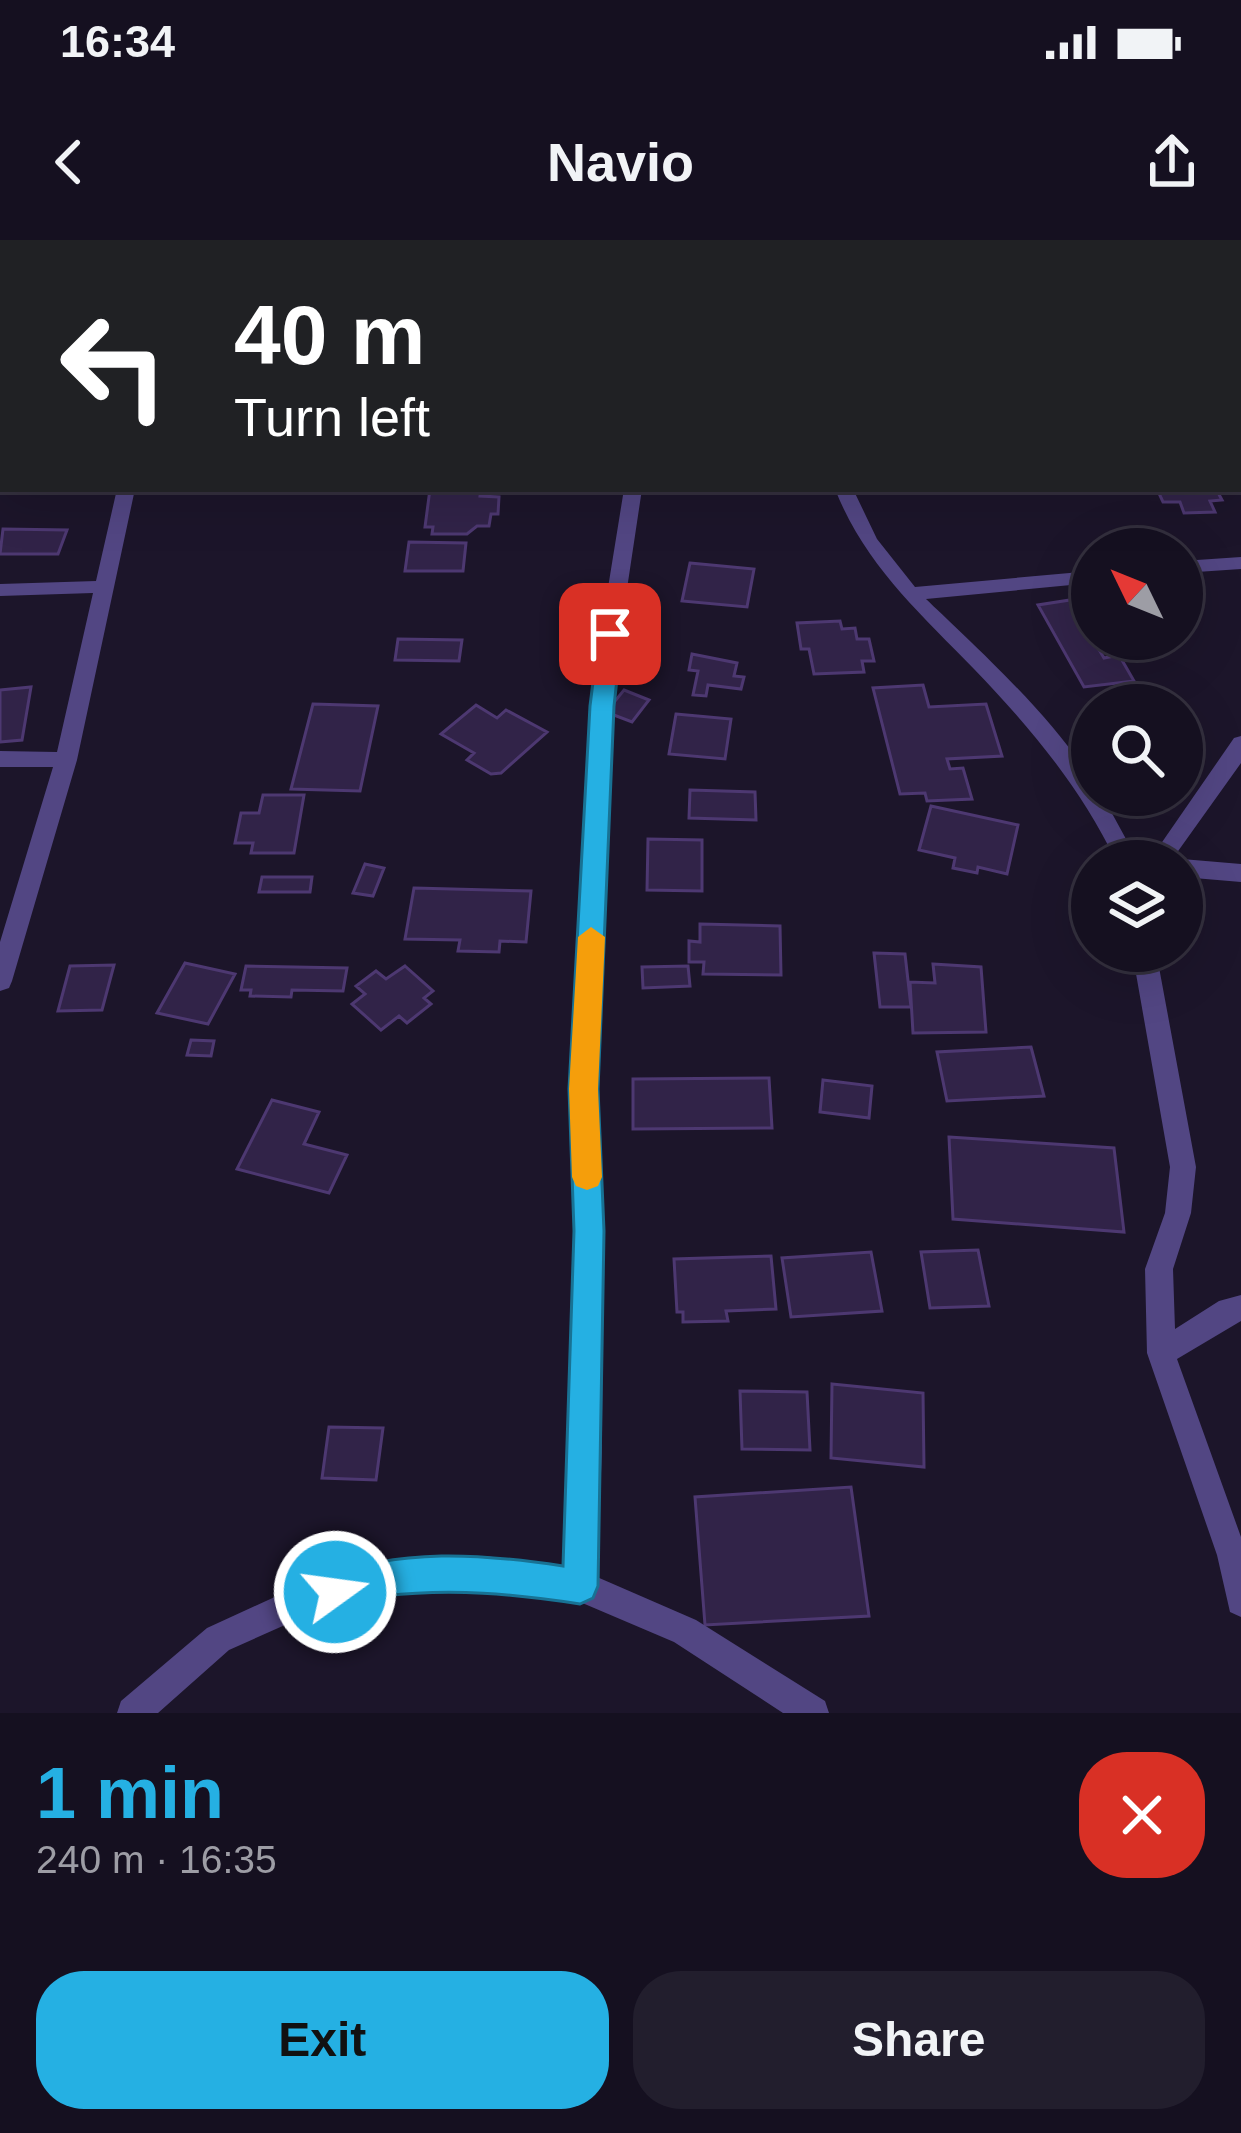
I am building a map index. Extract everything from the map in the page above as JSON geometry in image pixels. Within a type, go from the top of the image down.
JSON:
[{"type":"street","points":[[0,981],[66,760],[125,492]]},
{"type":"street","points":[[580,1586],[587,1404],[584,1089],[589,969],[604,684],[633,492]]},
{"type":"street","points":[[845,492],[861,533],[909,594],[1044,730],[1108,818],[1118,840]]},
{"type":"street","points":[[1203,566],[1241,563]]},
{"type":"street","points":[[909,594],[1071,579]]},
{"type":"street","points":[[0,590],[102,587]]},
{"type":"street","points":[[1172,840],[1241,743]]},
{"type":"street","points":[[0,759],[66,760]]},
{"type":"street","points":[[1203,869],[1241,872]]},
{"type":"street","points":[[1148,972],[1183,1167],[1178,1213],[1159,1270],[1161,1353],[1232,1555],[1241,1601]]},
{"type":"street","points":[[1161,1353],[1229,1310],[1241,1308]]},
{"type":"street","points":[[134,1713],[218,1639],[290,1606],[380,1578],[486,1572],[580,1586],[685,1631],[813,1713]]},
{"type":"building","points":[[430,492],[481,492],[480,496],[499,497],[498,514],[491,514],[489,526],[477,526],[467,534],[432,534],[433,527],[425,527]]},
{"type":"building","points":[[1158,492],[1218,492],[1222,500],[1210,501],[1215,512],[1184,513],[1180,502],[1163,502]]},
{"type":"building","points":[[3,529],[67,530],[58,554],[0,554]]},
{"type":"building","points":[[409,542],[466,543],[463,571],[405,571]]},
{"type":"building","points":[[690,563],[754,569],[747,607],[682,601]]},
{"type":"building","points":[[1070,600],[1071,660],[1122,660],[1134,681],[1082,684],[1038,605]]},
{"type":"building","points":[[840,621],[842,629],[855,628],[857,639],[869,639],[874,661],[862,661],[864,672],[814,674],[809,649],[801,649],[797,623]]},
{"type":"building","points":[[398,639],[462,640],[459,661],[395,660]]},
{"type":"building","points":[[692,654],[737,663],[734,676],[744,677],[741,689],[708,685],[706,696],[693,695],[698,671],[689,670]]},
{"type":"building","points":[[923,685],[929,707],[986,704],[1002,756],[947,759],[950,769],[963,768],[972,799],[927,801],[925,793],[900,794],[873,688]]},
{"type":"building","points":[[31,687],[22,740],[0,742],[0,690]]},
{"type":"building","points":[[624,690],[649,700],[632,722],[606,712]]},
{"type":"building","points":[[313,704],[378,706],[360,791],[291,789]]},
{"type":"building","points":[[476,705],[497,718],[506,710],[547,732],[501,773],[491,774],[467,760],[474,753],[441,734]]},
{"type":"building","points":[[676,714],[731,719],[725,759],[669,754]]},
{"type":"building","points":[[690,790],[755,792],[756,820],[689,818]]},
{"type":"building","points":[[263,795],[304,795],[294,853],[251,853],[253,843],[235,843],[241,813],[259,813]]},
{"type":"building","points":[[931,806],[1018,825],[1007,874],[978,867],[977,873],[953,868],[955,858],[919,850]]},
{"type":"building","points":[[648,839],[702,840],[702,891],[647,890]]},
{"type":"building","points":[[365,864],[384,868],[373,896],[353,893]]},
{"type":"building","points":[[262,877],[312,877],[310,892],[259,892]]},
{"type":"building","points":[[414,888],[531,891],[526,942],[500,941],[499,952],[458,951],[460,940],[405,939]]},
{"type":"building","points":[[700,924],[780,926],[781,975],[703,974],[704,962],[689,962],[689,941],[700,942]]},
{"type":"building","points":[[874,953],[905,954],[911,1007],[880,1007]]},
{"type":"building","points":[[185,963],[235,974],[208,1024],[157,1013]]},
{"type":"building","points":[[933,964],[981,967],[986,1032],[913,1033],[910,982],[935,983]]},
{"type":"building","points":[[114,965],[102,1010],[58,1011],[70,966]]},
{"type":"building","points":[[246,966],[347,968],[343,991],[292,990],[291,997],[250,996],[251,990],[241,990]]},
{"type":"building","points":[[405,966],[433,991],[424,998],[431,1004],[407,1023],[399,1016],[381,1030],[352,1004],[365,994],[356,986],[376,971],[386,979]]},
{"type":"building","points":[[688,966],[690,986],[643,988],[642,967]]},
{"type":"building","points":[[191,1040],[214,1041],[211,1056],[187,1055]]},
{"type":"building","points":[[1031,1047],[1044,1096],[947,1101],[937,1052]]},
{"type":"building","points":[[769,1078],[772,1128],[633,1129],[633,1079]]},
{"type":"building","points":[[823,1080],[872,1086],[869,1118],[820,1112]]},
{"type":"building","points":[[272,1100],[319,1112],[304,1144],[347,1155],[329,1193],[237,1169]]},
{"type":"building","points":[[949,1137],[1114,1148],[1124,1232],[953,1219]]},
{"type":"building","points":[[978,1250],[989,1306],[930,1308],[921,1252]]},
{"type":"building","points":[[871,1252],[882,1311],[791,1317],[782,1258]]},
{"type":"building","points":[[771,1256],[776,1309],[726,1311],[728,1321],[683,1322],[683,1312],[677,1312],[674,1259]]},
{"type":"building","points":[[832,1384],[923,1393],[924,1467],[831,1458]]},
{"type":"building","points":[[740,1391],[807,1392],[810,1450],[742,1449]]},
{"type":"building","points":[[329,1427],[383,1428],[376,1480],[322,1478]]},
{"type":"building","points":[[851,1487],[869,1616],[705,1625],[695,1497]]},
{"type":"slow traffic","points":[[587,1177],[584,1089],[591,937]]},
{"type":"route","points":[[335,1592],[380,1578],[486,1572],[580,1586],[589,1231],[584,1089],[602,706],[610,634]]}]
